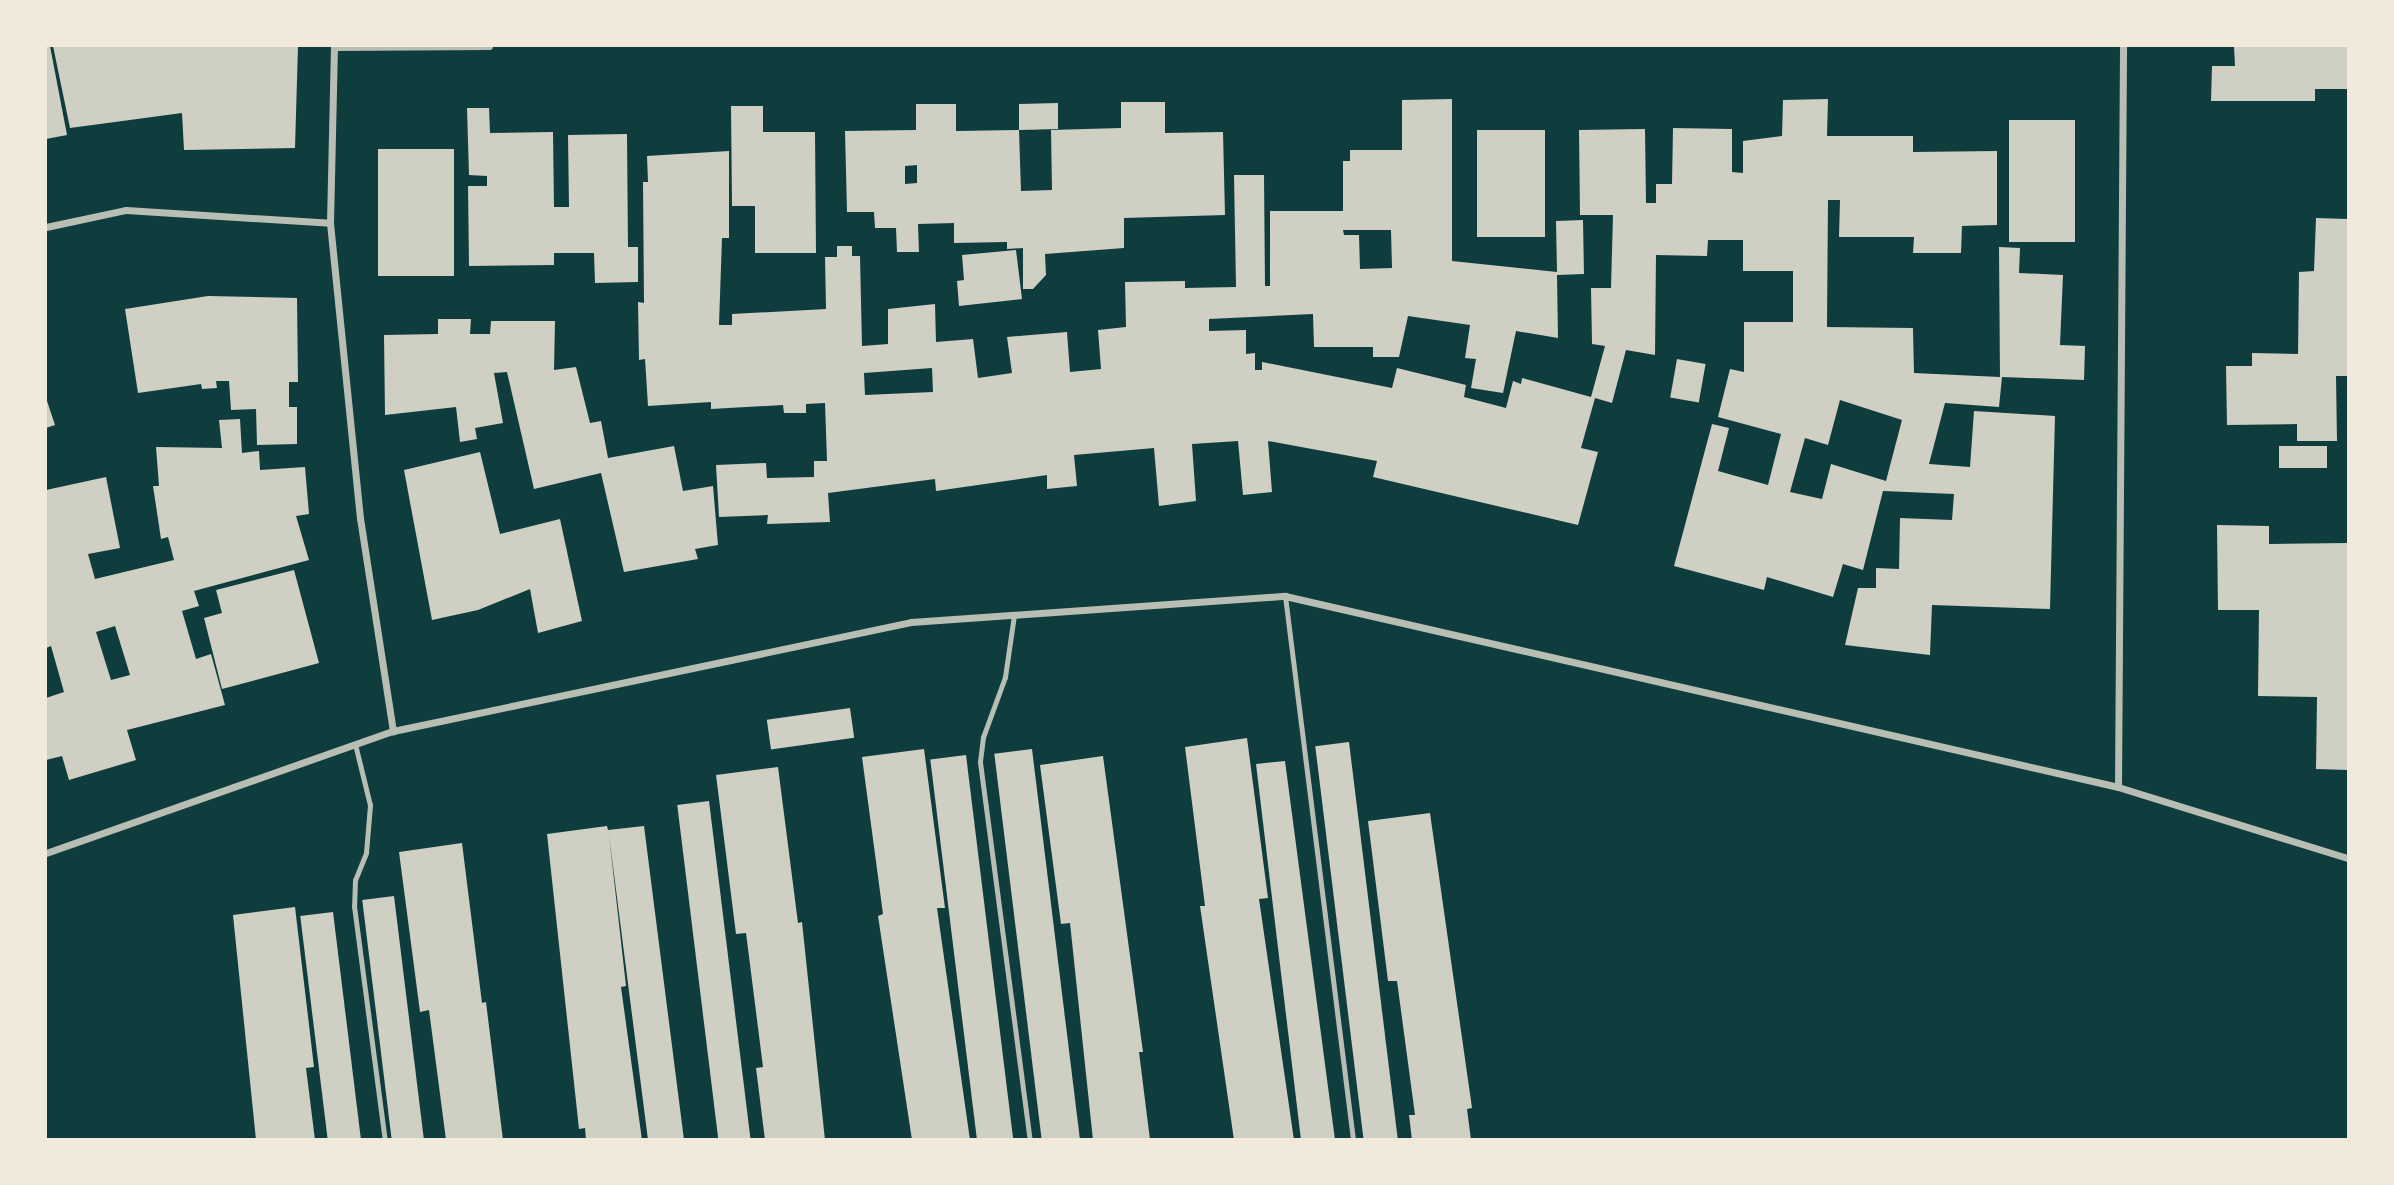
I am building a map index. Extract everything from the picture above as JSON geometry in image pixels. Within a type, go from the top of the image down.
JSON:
[{"type":"street","points":[[393,731],[360,518],[330,223],[334,46],[489,46]]},
{"type":"street","points":[[2118,787],[2123,46]]},
{"type":"street","points":[[46,227],[126,210],[330,223]]},
{"type":"street","points":[[46,853],[393,731],[911,622],[1285,596],[2118,787],[2348,858]]},
{"type":"lane","points":[[1285,596],[1353,1139]]},
{"type":"lane","points":[[1014,615],[1005,677],[983,737],[980,762],[1030,1139]]},
{"type":"lane","points":[[355,744],[370,805],[366,853],[355,880],[354,906],[385,1139]]},
{"type":"building","points":[[46,46],[50,46],[67,135],[46,139]]},
{"type":"building","points":[[53,46],[298,46],[295,148],[184,150],[182,113],[70,128]]},
{"type":"building","points":[[2234,46],[2348,46],[2348,89],[2315,89],[2315,101],[2211,101],[2212,66],[2235,66]]},
{"type":"building","points":[[1452,99],[1452,261],[1557,272],[1556,221],[1583,220],[1584,274],[1557,275],[1558,338],[1516,331],[1503,393],[1471,388],[1476,359],[1465,358],[1470,325],[1408,316],[1399,357],[1373,357],[1373,347],[1314,347],[1313,314],[1209,319],[1209,331],[1246,330],[1246,354],[1255,353],[1255,370],[1262,370],[1262,362],[1392,388],[1397,368],[1466,385],[1464,397],[1506,408],[1513,381],[1521,384],[1522,378],[1591,397],[1605,346],[1592,344],[1591,288],[1611,288],[1613,215],[1580,215],[1579,130],[1645,129],[1646,203],[1656,203],[1656,184],[1672,184],[1673,128],[1732,129],[1732,172],[1743,173],[1743,141],[1782,136],[1783,100],[1828,99],[1827,136],[1913,136],[1913,152],[1997,151],[1997,225],[1962,226],[1961,253],[1913,253],[1914,237],[1839,237],[1840,200],[1828,200],[1827,327],[1913,328],[1914,373],[2000,377],[1999,247],[2020,248],[2019,273],[2063,275],[2060,345],[2085,346],[2084,380],[2002,377],[1999,407],[1945,403],[1929,464],[1970,467],[1974,411],[2055,416],[2050,609],[1932,605],[1930,655],[1845,645],[1858,588],[1876,588],[1876,568],[1899,569],[1900,518],[1952,520],[1954,494],[1883,491],[1863,570],[1843,564],[1833,597],[1767,577],[1764,590],[1674,566],[1712,424],[1729,428],[1718,471],[1768,485],[1781,434],[1718,417],[1730,369],[1744,372],[1744,322],[1793,322],[1793,271],[1743,271],[1743,240],[1708,240],[1707,256],[1656,255],[1655,355],[1626,350],[1612,403],[1595,398],[1581,448],[1598,452],[1578,525],[1373,477],[1377,461],[1268,441],[1272,492],[1243,495],[1238,441],[1192,444],[1196,501],[1159,506],[1154,448],[1074,455],[1077,486],[1047,489],[1047,475],[936,491],[935,479],[828,493],[830,522],[767,524],[768,515],[719,517],[716,465],[766,463],[767,478],[814,477],[814,461],[827,461],[825,403],[806,404],[806,413],[784,413],[783,405],[711,409],[711,402],[648,406],[645,359],[639,360],[638,302],[644,303],[643,182],[648,182],[647,156],[729,151],[729,238],[722,238],[719,325],[732,325],[732,314],[826,309],[825,257],[837,257],[837,246],[852,246],[852,256],[860,256],[862,346],[888,344],[888,309],[935,304],[936,342],[973,339],[978,378],[1012,373],[1007,337],[1067,332],[1070,372],[1101,369],[1098,330],[1126,327],[1125,282],[1185,281],[1185,288],[1236,287],[1234,175],[1264,175],[1265,286],[1270,286],[1270,211],[1343,211],[1343,161],[1350,161],[1350,150],[1402,150],[1402,100]],"holes":[[[1343,230],[1391,230],[1392,268],[1360,269],[1359,235],[1344,235]],[[932,368],[933,392],[865,395],[864,373]],[[1840,400],[1902,420],[1886,481],[1831,464],[1822,499],[1790,492],[1805,438],[1828,445]]]},
{"type":"building","points":[[1121,102],[1165,102],[1165,133],[1223,132],[1225,215],[1124,218],[1124,248],[1045,254],[1046,275],[1033,289],[1023,289],[1023,248],[1007,249],[1007,242],[954,243],[954,223],[918,224],[919,252],[897,252],[896,228],[875,228],[874,212],[847,212],[845,131],[916,130],[916,104],[956,104],[956,131],[1019,130],[1021,191],[1052,190],[1051,130],[1121,128]],"holes":[[[917,165],[917,183],[905,184],[905,166]]]},
{"type":"building","points":[[1058,103],[1058,129],[1019,130],[1019,104]]},
{"type":"building","points":[[731,106],[763,106],[763,132],[815,132],[816,253],[755,253],[755,206],[732,206]]},
{"type":"building","points":[[467,108],[489,108],[490,133],[553,132],[554,207],[569,207],[568,135],[627,134],[628,247],[638,247],[638,282],[595,283],[594,253],[554,253],[554,265],[469,266],[468,186],[487,186],[487,176],[469,175]]},
{"type":"building","points":[[2009,120],[2075,120],[2075,242],[2009,242]]},
{"type":"building","points":[[1477,130],[1545,130],[1545,237],[1477,237]]},
{"type":"building","points":[[378,149],[454,149],[454,276],[378,276]]},
{"type":"building","points":[[2316,218],[2348,219],[2348,376],[2336,376],[2337,441],[2297,441],[2297,424],[2227,425],[2226,366],[2252,366],[2252,353],[2298,354],[2299,272],[2314,271]]},
{"type":"building","points":[[1016,250],[1022,299],[959,306],[957,281],[964,280],[962,255]]},
{"type":"building","points":[[208,296],[297,298],[298,382],[289,382],[289,407],[297,407],[297,444],[257,445],[256,409],[231,410],[229,381],[216,381],[217,388],[202,389],[201,384],[138,393],[125,309]]},
{"type":"building","points":[[438,319],[471,319],[470,334],[490,334],[491,321],[555,321],[554,370],[576,367],[590,423],[601,421],[608,458],[674,446],[683,491],[713,486],[718,545],[695,549],[698,559],[624,572],[601,473],[534,489],[507,372],[494,373],[503,423],[475,428],[477,439],[460,442],[456,407],[385,415],[384,335],[438,334]]},
{"type":"building","points":[[1677,359],[1706,364],[1699,402],[1670,397]]},
{"type":"building","points":[[46,398],[55,425],[46,428]]},
{"type":"building","points":[[240,419],[242,453],[259,451],[260,470],[305,467],[309,514],[296,516],[309,560],[194,591],[199,606],[182,611],[196,659],[211,654],[225,705],[127,730],[136,760],[69,780],[62,756],[46,760],[46,698],[64,692],[51,646],[46,648],[46,490],[106,477],[120,548],[88,554],[95,579],[174,560],[168,537],[161,539],[153,486],[159,486],[156,447],[222,448],[219,420]],"holes":[[[115,626],[130,675],[111,680],[96,632]]]},
{"type":"building","points":[[2279,446],[2327,446],[2327,468],[2279,468]]},
{"type":"building","points":[[480,452],[500,534],[560,519],[582,621],[538,633],[530,589],[478,610],[432,620],[404,470]]},
{"type":"building","points":[[2217,525],[2269,526],[2269,544],[2348,543],[2348,770],[2316,769],[2317,697],[2258,696],[2259,610],[2218,610]]},
{"type":"building","points":[[294,570],[319,663],[222,689],[204,618],[222,613],[216,590]]},
{"type":"building","points":[[850,708],[854,738],[771,749],[767,720]]},
{"type":"building","points":[[1247,738],[1268,898],[1259,899],[1294,1140],[1234,1140],[1200,906],[1205,906],[1185,747]]},
{"type":"building","points":[[1349,742],[1398,1140],[1364,1140],[1315,746]]},
{"type":"building","points":[[924,749],[945,908],[937,908],[970,1140],[912,1140],[878,916],[883,914],[862,757]]},
{"type":"building","points":[[1032,749],[1080,1140],[1042,1140],[994,754]]},
{"type":"building","points":[[966,755],[1013,1140],[977,1140],[930,759]]},
{"type":"building","points":[[1103,756],[1143,1052],[1139,1052],[1150,1140],[1093,1140],[1070,923],[1061,924],[1040,765]]},
{"type":"building","points":[[1285,761],[1335,1140],[1301,1140],[1256,764]]},
{"type":"building","points":[[778,767],[798,923],[802,922],[825,1140],[765,1140],[756,1068],[763,1067],[746,933],[736,934],[716,775]]},
{"type":"building","points":[[709,801],[751,1140],[718,1140],[677,805]]},
{"type":"building","points":[[1430,813],[1472,1108],[1467,1109],[1471,1140],[1412,1140],[1409,1115],[1415,1115],[1397,981],[1388,981],[1368,821]]},
{"type":"building","points":[[607,826],[608,830],[644,826],[684,1140],[648,1140],[609,835],[626,986],[621,987],[642,1140],[586,1140],[585,1128],[579,1129],[547,834]]},
{"type":"building","points":[[462,843],[503,1140],[446,1140],[429,1010],[420,1012],[399,852]]},
{"type":"building","points":[[394,896],[424,1140],[392,1140],[362,900]]},
{"type":"building","points":[[295,907],[314,1067],[306,1068],[315,1140],[256,1140],[233,915]]},
{"type":"building","points":[[333,912],[361,1140],[328,1140],[300,916]]}]
